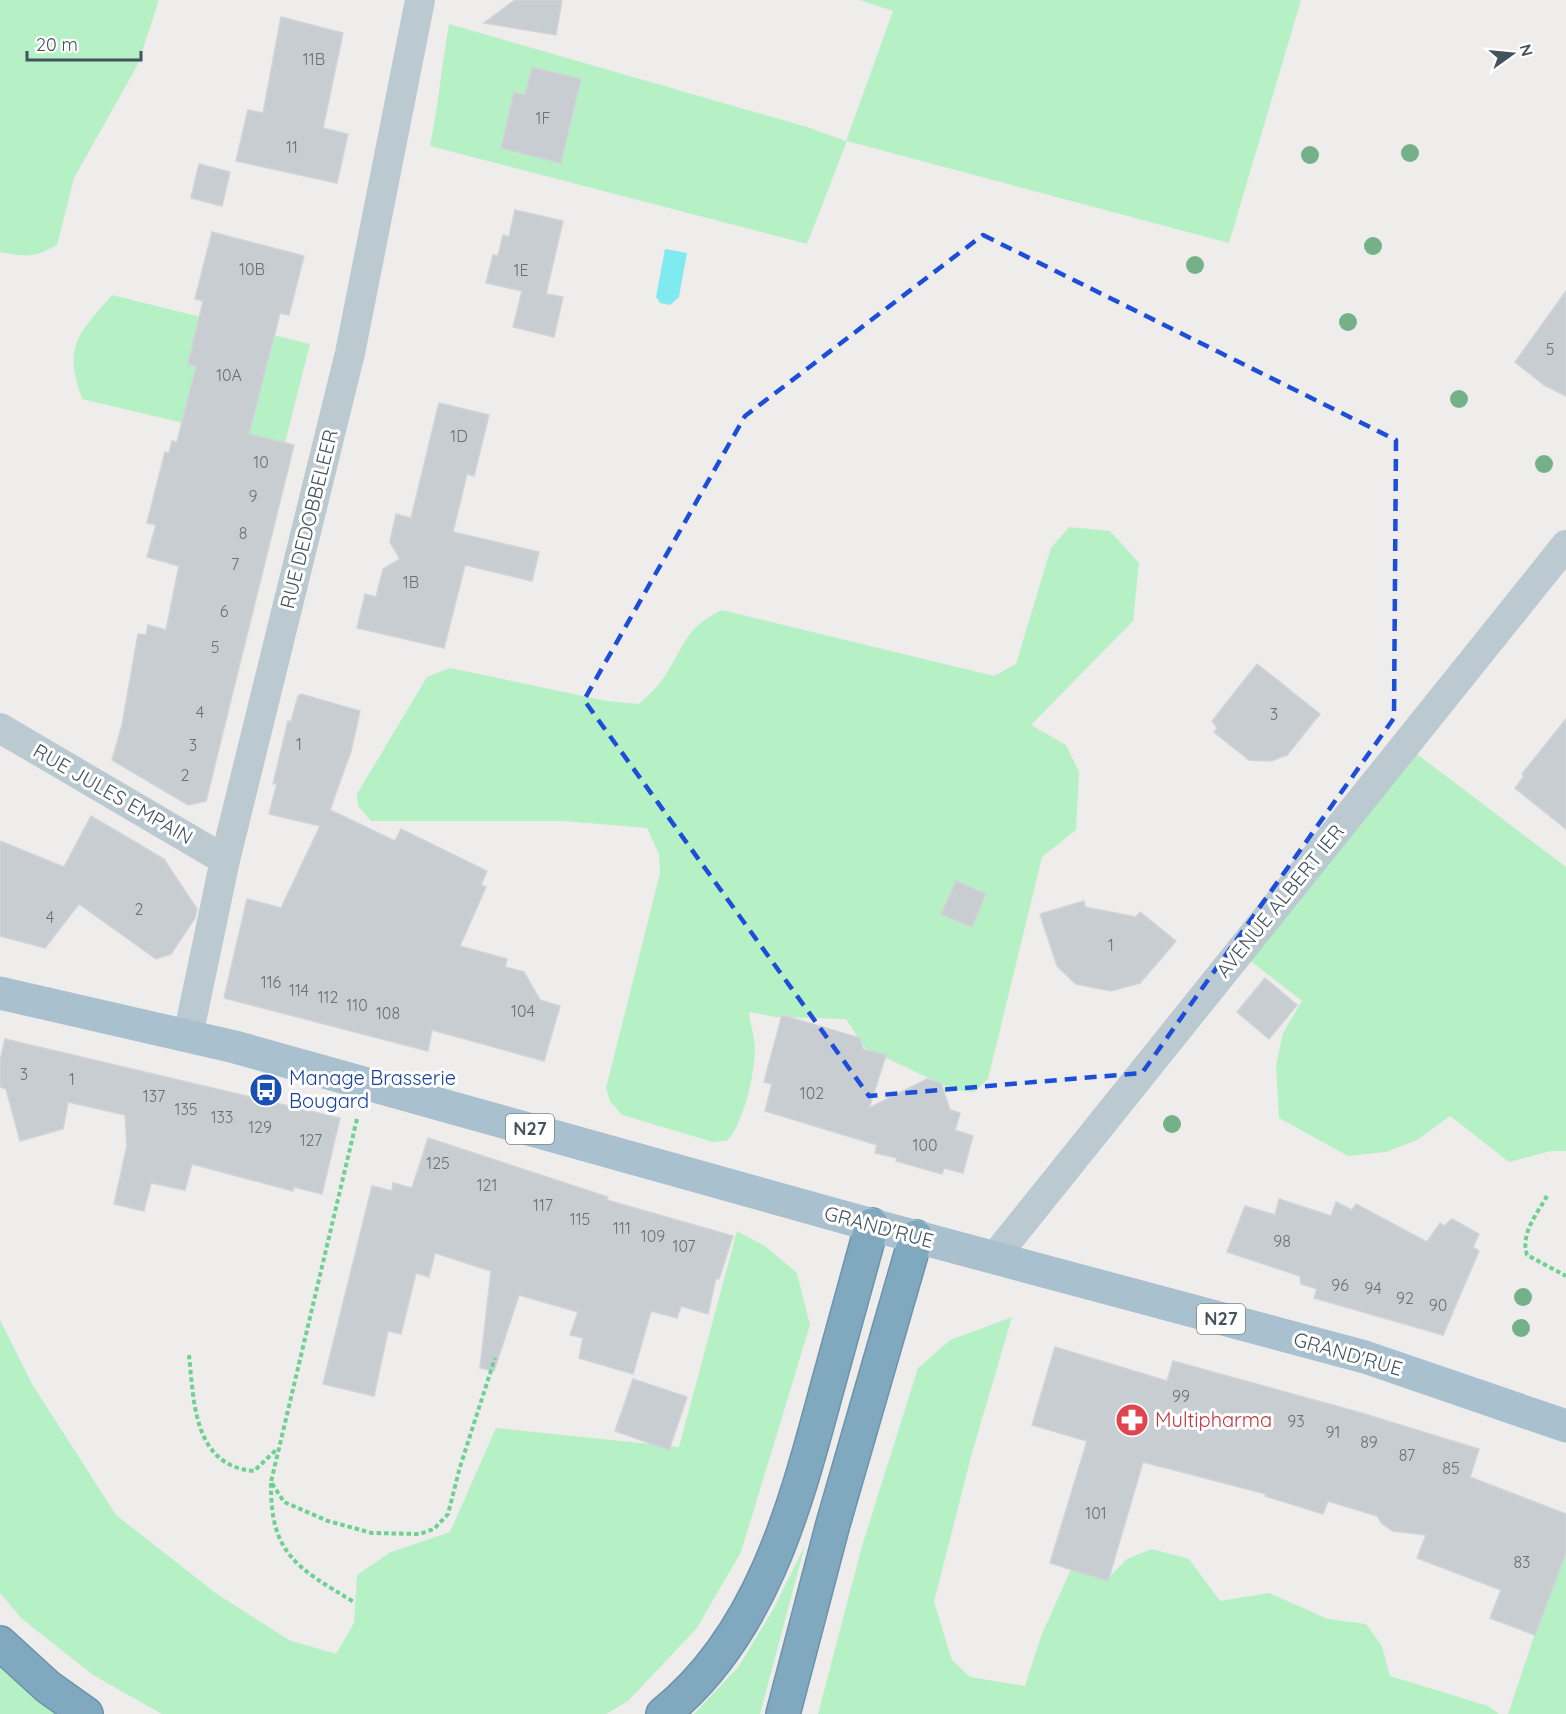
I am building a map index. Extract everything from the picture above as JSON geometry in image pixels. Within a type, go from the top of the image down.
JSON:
[{"type":"highway","points":[[663,1714],[706,1673],[736,1630],[774,1557],[792,1512],[872,1225]]},
{"type":"highway","points":[[783,1714],[833,1524],[916,1237]]},
{"type":"highway","points":[[0,1642],[48,1687],[86,1714]]},
{"type":"main road","name":"N27","points":[[0,993],[189,1036]]},
{"type":"main road","name":"GRAND'RUE","points":[[189,1036],[366,1083],[872,1225],[1365,1357],[1566,1426]]},
{"type":"street","name":"RUE DEDOBBELEER","points":[[189,1036],[225,860],[350,353],[420,0]]},
{"type":"street","name":"AVENUE ALBERT IER","points":[[994,1258],[1566,545]]},
{"type":"street","name":"RUE JULES EMPAIN","points":[[0,728],[225,860]]},
{"type":"path","points":[[354,1602],[302,1571],[290,1556],[278,1535],[271,1505],[271,1482],[366,1083]]},
{"type":"path","points":[[1547,1196],[1525,1237],[1524,1248],[1527,1255],[1566,1276]]},
{"type":"path","points":[[189,1355],[196,1422],[207,1443],[224,1461],[237,1470],[254,1471],[278,1448]]},
{"type":"path","points":[[271,1482],[284,1502],[328,1521],[372,1533],[420,1534],[434,1529],[448,1514],[460,1467],[495,1358]]},
{"type":"highlighted area","points":[[983,235],[1396,440],[1394,718],[1142,1073],[869,1096],[584,700],[745,416]]},
{"type":"green space","points":[[0,0],[159,0],[138,64],[74,178],[57,245],[30,255],[0,252]]},
{"type":"green space","points":[[859,0],[1301,0],[1229,243],[847,141],[807,244],[430,146],[449,24],[807,127],[846,141],[893,11]]},
{"type":"green space","points":[[112,295],[310,344],[284,447],[82,399],[74,366],[77,342],[90,320]]},
{"type":"green space","points":[[1069,527],[1110,531],[1139,563],[1133,621],[1031,725],[1066,745],[1079,772],[1076,830],[1042,857],[988,1079],[974,1092],[954,1090],[865,1048],[846,1019],[776,1017],[749,1012],[755,1044],[753,1071],[743,1111],[727,1141],[713,1142],[622,1115],[610,1101],[606,1088],[660,873],[659,854],[647,828],[564,821],[371,821],[358,806],[357,794],[427,677],[450,668],[607,701],[639,704],[660,683],[686,640],[699,624],[722,610],[994,676],[1016,664],[1051,548]]},
{"type":"green space","points":[[1405,745],[1566,867],[1566,1151],[1551,1151],[1509,1162],[1450,1116],[1417,1140],[1386,1152],[1348,1156],[1279,1118],[1276,1066],[1283,1033],[1302,1001],[1239,952]]},
{"type":"green space","points":[[737,1231],[765,1246],[797,1273],[810,1325],[741,1552],[697,1628],[628,1701],[606,1714],[162,1714],[93,1675],[21,1618],[0,1593],[0,1320],[32,1384],[116,1515],[217,1594],[289,1640],[336,1654],[354,1623],[357,1575],[391,1552],[450,1532],[496,1428],[679,1447]]},
{"type":"green space","points":[[1012,1317],[972,1453],[934,1602],[952,1660],[970,1677],[1025,1686],[1041,1636],[1072,1567],[1109,1577],[1127,1559],[1152,1549],[1189,1559],[1220,1601],[1269,1593],[1328,1619],[1366,1624],[1382,1646],[1390,1676],[1488,1706],[1499,1714],[818,1714],[862,1546],[918,1368],[950,1340]]},
{"type":"green space","points":[[805,1545],[760,1714],[694,1714],[739,1666],[774,1608]]},
{"type":"green space","points":[[1566,1546],[1566,1714],[1508,1714],[1557,1568]]},
{"type":"green space","points":[[0,1661],[59,1714],[0,1714]]},
{"type":"water","points":[[665,249],[687,253],[679,297],[670,305],[660,303],[656,297]]},
{"type":"building","points":[[515,0],[562,0],[556,35],[484,23]]},
{"type":"building","points":[[281,17],[343,33],[323,128],[348,134],[337,183],[236,161],[248,110],[263,113]]},
{"type":"building","points":[[532,67],[581,79],[561,163],[501,148],[514,92],[525,95]]},
{"type":"building","points":[[199,164],[230,172],[222,206],[191,198]]},
{"type":"building","points":[[515,210],[563,221],[546,294],[563,297],[554,337],[513,327],[522,291],[486,283],[493,255],[498,256],[503,235],[509,237]]},
{"type":"building","points":[[212,232],[304,256],[289,315],[280,313],[249,434],[294,445],[206,801],[188,805],[112,760],[122,725],[138,634],[146,635],[148,625],[166,630],[179,566],[147,557],[156,525],[147,523],[165,452],[169,453],[172,441],[177,442],[196,366],[188,364],[203,301],[195,299]]},
{"type":"building","points":[[1566,291],[1566,396],[1544,385],[1515,362]]},
{"type":"building","points":[[439,403],[489,415],[474,476],[467,474],[453,532],[539,552],[532,581],[465,565],[444,648],[357,628],[365,594],[376,597],[383,569],[400,559],[390,542],[396,514],[411,518]]},
{"type":"building","points":[[1257,664],[1320,714],[1287,755],[1271,761],[1249,760],[1214,732],[1217,728],[1212,721]]},
{"type":"building","points":[[301,694],[360,711],[351,751],[330,810],[395,841],[401,829],[487,871],[481,885],[486,887],[460,946],[507,959],[505,967],[524,972],[540,1000],[560,1006],[544,1061],[432,1030],[428,1051],[224,998],[247,899],[281,908],[320,826],[269,814],[277,783],[273,784],[288,721],[291,722],[298,696]]},
{"type":"building","points":[[1566,719],[1566,829],[1515,788],[1524,776],[1522,774]]},
{"type":"building","points":[[91,816],[164,859],[197,909],[195,918],[171,954],[156,959],[79,904],[45,948],[0,936],[0,841],[64,867]]},
{"type":"building","points":[[956,881],[986,894],[972,927],[941,914]]},
{"type":"building","points":[[1084,901],[1085,907],[1136,917],[1140,912],[1176,941],[1140,983],[1111,991],[1076,984],[1057,966],[1040,914]]},
{"type":"building","points":[[1265,978],[1297,1005],[1269,1039],[1237,1012]]},
{"type":"building","points":[[782,1015],[860,1038],[863,1049],[886,1055],[869,1108],[927,1079],[941,1083],[950,1110],[960,1113],[955,1130],[973,1136],[963,1173],[944,1168],[942,1174],[896,1161],[897,1158],[875,1153],[877,1145],[765,1111],[772,1084],[764,1082]]},
{"type":"building","points":[[5,1039],[340,1118],[322,1194],[294,1187],[293,1191],[192,1164],[185,1190],[151,1183],[144,1211],[114,1204],[127,1146],[125,1115],[68,1102],[63,1129],[20,1141],[6,1089],[0,1087],[0,1061]]},
{"type":"building","points":[[428,1138],[608,1197],[607,1200],[733,1236],[719,1279],[716,1278],[708,1314],[681,1306],[677,1318],[651,1311],[633,1374],[579,1358],[583,1338],[570,1335],[578,1312],[519,1295],[494,1371],[480,1368],[491,1271],[435,1253],[429,1277],[416,1273],[401,1334],[388,1331],[374,1396],[323,1384],[372,1186],[392,1191],[393,1183],[412,1188]]},
{"type":"building","points":[[1279,1199],[1331,1216],[1336,1202],[1352,1210],[1356,1204],[1427,1242],[1440,1223],[1444,1226],[1452,1219],[1479,1234],[1473,1247],[1479,1251],[1443,1335],[1314,1298],[1317,1289],[1301,1284],[1300,1276],[1227,1252],[1245,1206],[1275,1215]]},
{"type":"building","points":[[1055,1347],[1167,1381],[1173,1361],[1358,1412],[1479,1449],[1470,1477],[1566,1514],[1566,1553],[1535,1635],[1490,1618],[1501,1590],[1417,1558],[1426,1535],[1393,1531],[1382,1524],[1377,1516],[1328,1501],[1323,1514],[1265,1496],[1266,1494],[1143,1462],[1108,1581],[1050,1563],[1087,1441],[1032,1425]]},
{"type":"building","points":[[633,1379],[687,1397],[669,1450],[615,1431]]},
{"type":"place","name":"Manage Brasserie Bougard","points":[[266,1090]]},
{"type":"place","name":"Multipharma","points":[[1132,1420]]}]
